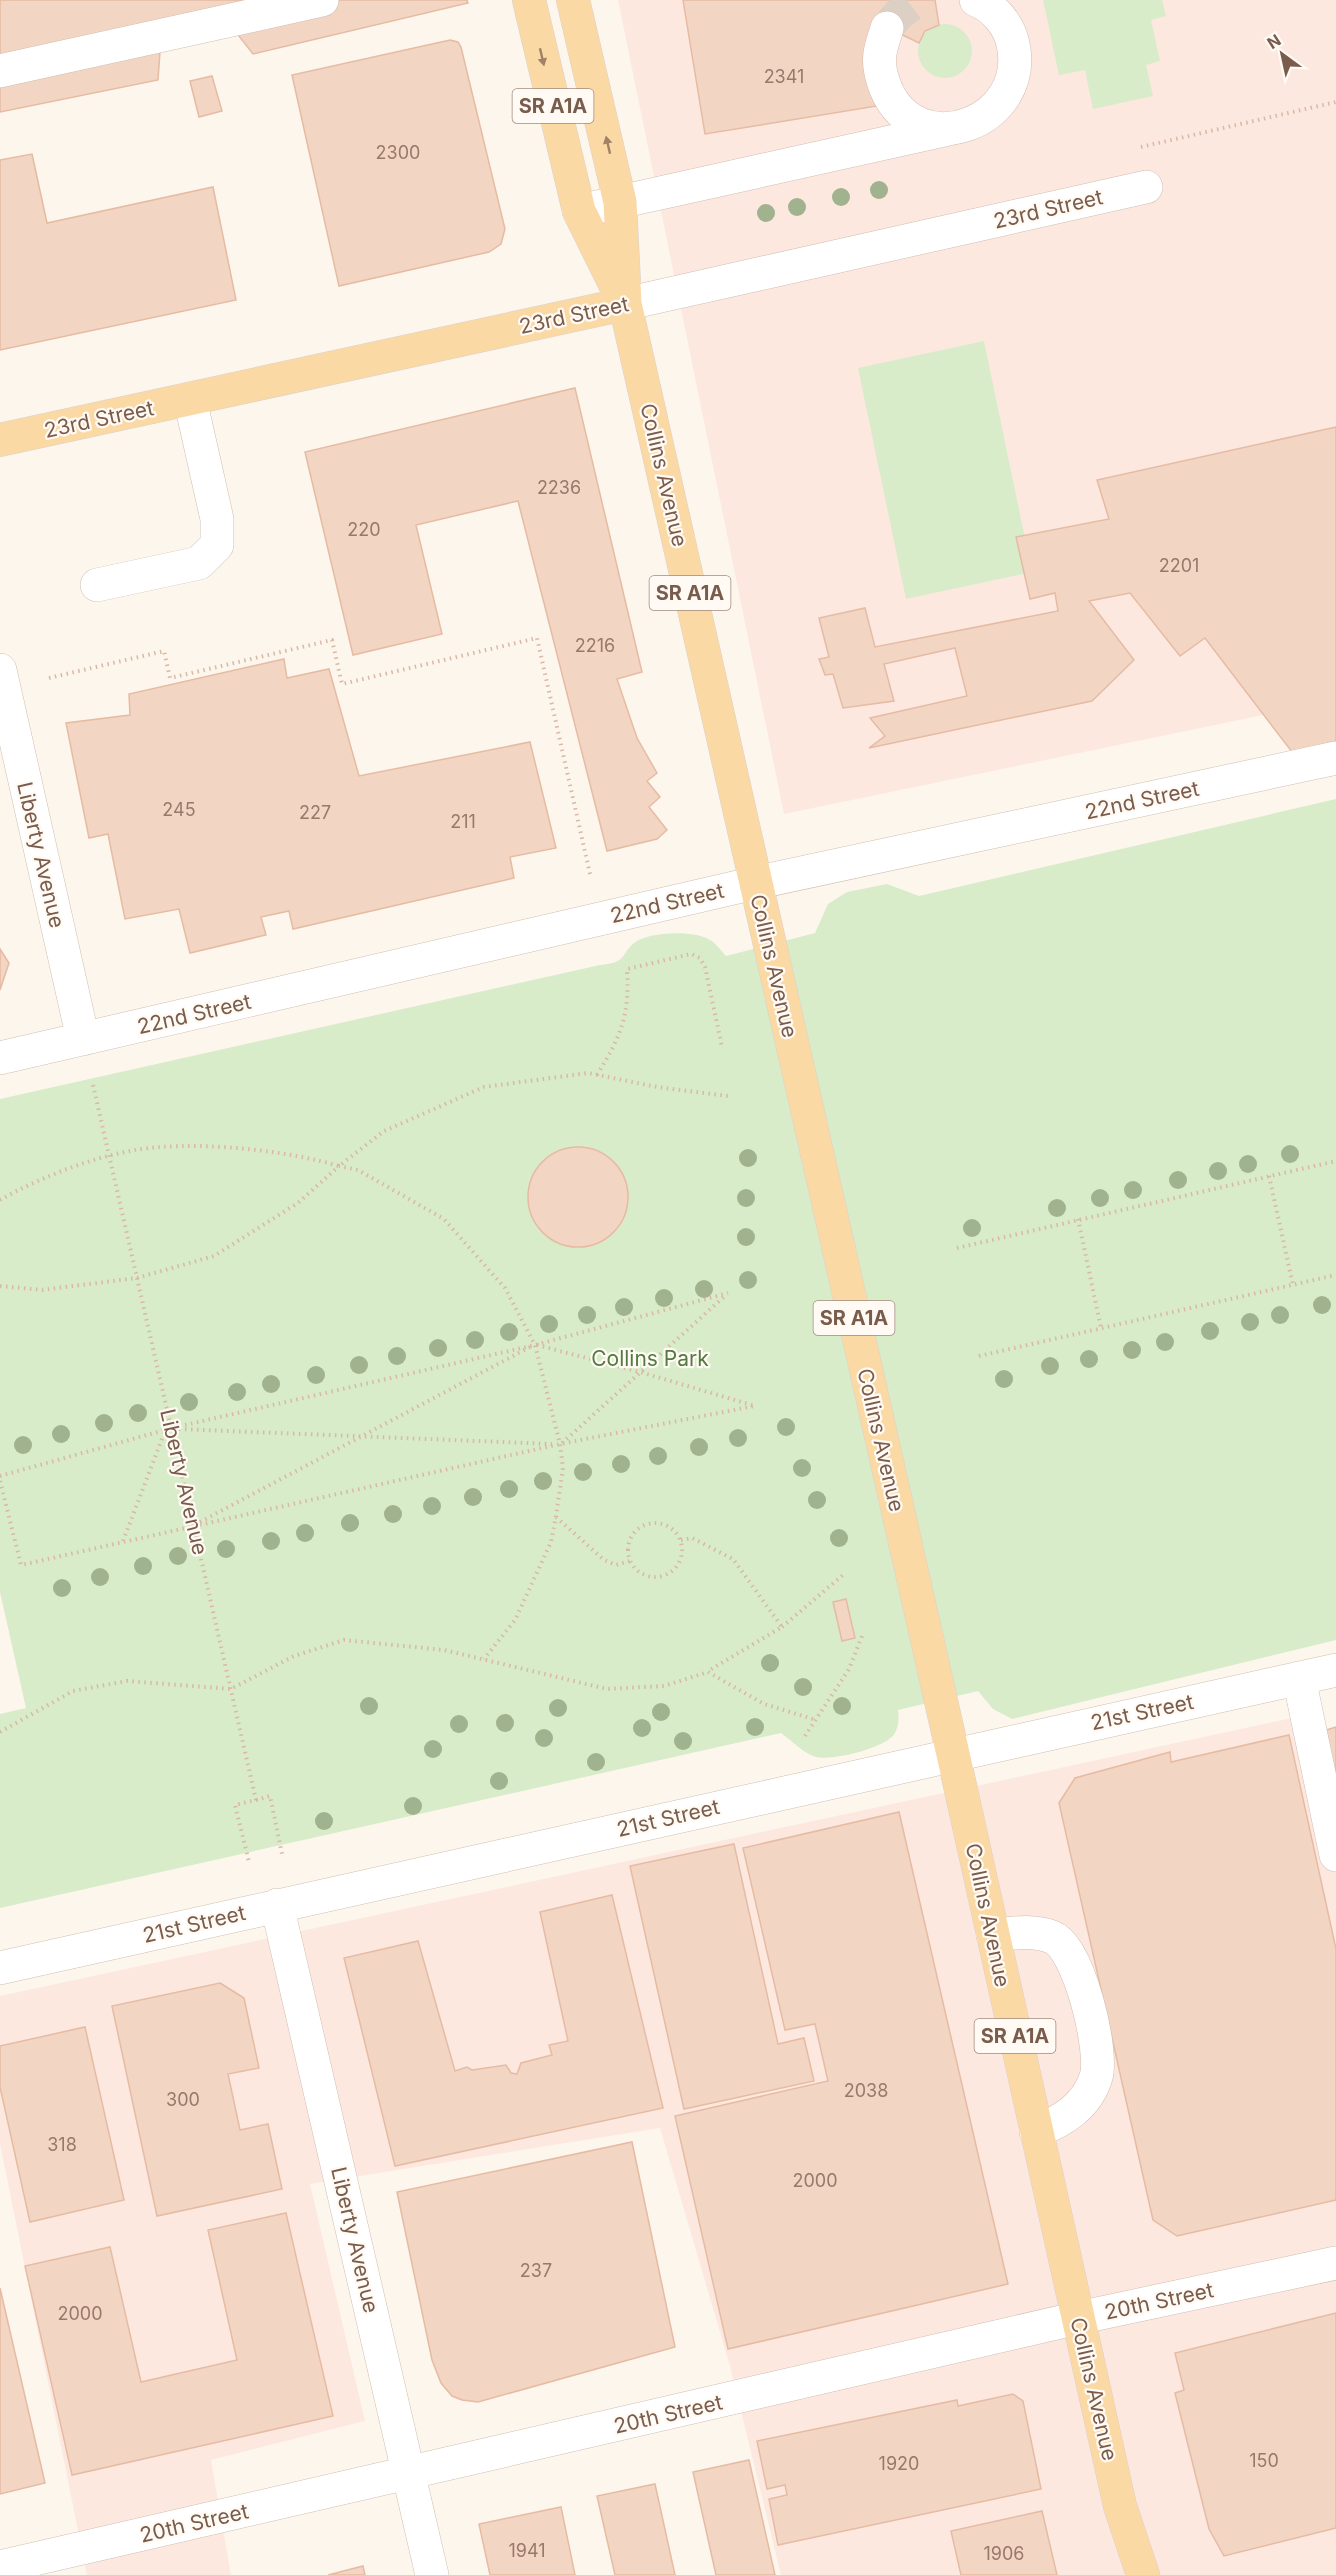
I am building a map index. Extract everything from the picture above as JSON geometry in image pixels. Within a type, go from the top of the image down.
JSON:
[{"type":"main road","name":"Collins Avenue","points":[[529,0],[579,211],[625,304]]},
{"type":"main road","name":"Collins Avenue","points":[[573,0],[621,202],[625,304],[953,1754],[1120,2506],[1143,2575]]},
{"type":"main road","name":"23rd Street","points":[[0,440],[625,304]]},
{"type":"street","points":[[0,71],[322,0]]},
{"type":"street","points":[[579,211],[949,129],[970,124],[990,114],[1004,98],[1013,77],[1015,56],[1011,34],[998,15],[976,0]]},
{"type":"street","points":[[887,28],[879,56],[881,78],[890,99],[906,116],[926,126],[949,129]]},
{"type":"street","name":"23rd Street","points":[[625,304],[1146,187]]},
{"type":"street","points":[[97,585],[199,563],[217,545],[217,519],[190,399]]},
{"type":"street","name":"Liberty Avenue","points":[[0,670],[83,1040]]},
{"type":"street","name":"22nd Street","points":[[0,1058],[755,883],[1336,758]]},
{"type":"street","name":"21st Street","points":[[0,1968],[1336,1670]]},
{"type":"street","points":[[1299,1678],[1336,1855]]},
{"type":"street","name":"Liberty Avenue","points":[[277,1905],[432,2575]]},
{"type":"street","points":[[993,1935],[1030,1932],[1054,1937],[1067,1948],[1085,1994],[1096,2046],[1097,2075],[1088,2095],[1071,2114],[1036,2131]]},
{"type":"street","name":"20th Street","points":[[0,2567],[1078,2318],[1336,2263]]},
{"type":"path","points":[[49,678],[164,651],[170,678],[332,640],[342,684],[537,638],[590,874]]},
{"type":"path","points":[[597,1075],[617,1042],[629,998],[627,969],[691,954],[700,958],[705,967],[722,1047]]},
{"type":"path","points":[[0,1286],[42,1290],[137,1278],[214,1256],[298,1203],[339,1166],[384,1131],[484,1087],[588,1073],[657,1087],[728,1096]]},
{"type":"path","name":"Liberty Avenue","points":[[93,1085],[256,1800]]},
{"type":"path","points":[[0,1200],[29,1184],[86,1162],[160,1147],[222,1148],[310,1158],[358,1170],[444,1219],[505,1288],[535,1345],[560,1444],[563,1468],[551,1542],[515,1620],[484,1659]]},
{"type":"path","points":[[957,1248],[1336,1161]]},
{"type":"path","points":[[1269,1176],[1293,1285]]},
{"type":"path","points":[[1078,1219],[1101,1328]]},
{"type":"path","points":[[979,1356],[1336,1275]]},
{"type":"path","points":[[0,1476],[172,1428],[535,1345],[728,1293],[560,1444],[359,1438],[172,1428]]},
{"type":"path","points":[[0,1480],[21,1565],[560,1444],[754,1406],[640,1372],[535,1345],[194,1525]]},
{"type":"path","points":[[123,1542],[166,1430]]},
{"type":"path","points":[[556,1516],[604,1560],[616,1565],[630,1561]]},
{"type":"path","points":[[661,1523],[669,1526],[681,1540],[683,1549],[679,1566],[664,1577],[647,1576],[639,1572],[630,1561],[628,1548],[630,1539],[643,1526],[661,1523]]},
{"type":"path","points":[[681,1540],[692,1538],[733,1559],[782,1627]]},
{"type":"path","points":[[0,1732],[73,1691],[127,1681],[231,1689],[294,1656],[344,1640],[444,1650],[607,1689],[664,1686],[708,1672],[782,1627],[843,1575]]},
{"type":"path","points":[[805,1736],[849,1669],[862,1636]]},
{"type":"path","points":[[708,1672],[764,1704],[816,1720]]},
{"type":"path","points":[[249,1862],[235,1805],[270,1796],[282,1854]]},
{"type":"shaded area","points":[[618,0],[1336,0],[1336,700],[784,814]]},
{"type":"shaded area","points":[[1292,1718],[1336,1870],[1336,2575],[781,2575],[730,2366],[660,2128],[310,2184],[365,2421],[211,2460],[231,2575],[87,2575],[0,2144],[0,1996]]},
{"type":"green space","points":[[1043,0],[1162,0],[1166,16],[1151,20],[1160,61],[1146,65],[1153,96],[1093,109],[1085,70],[1059,75]]},
{"type":"green space","points":[[940,24],[950,24],[960,28],[968,36],[972,51],[968,66],[960,74],[950,78],[940,78],[930,74],[922,66],[918,56],[918,46],[922,36],[930,28]]},
{"type":"green space","points":[[984,341],[1032,572],[906,599],[858,368]]},
{"type":"green space","name":"Collins Park","points":[[1336,799],[1336,1640],[1012,1719],[993,1709],[978,1691],[898,1710],[897,1727],[890,1739],[871,1748],[846,1755],[816,1757],[802,1750],[781,1733],[0,1908],[0,1714],[26,1708],[0,1592],[0,1099],[609,964],[620,959],[637,941],[653,936],[674,933],[703,937],[714,943],[726,956],[815,933],[828,904],[847,892],[887,884],[919,896]]},
{"type":"building","points":[[0,0],[467,0],[468,3],[253,54],[217,8],[162,23],[158,80],[0,112]]},
{"type":"building","points":[[683,0],[935,0],[939,25],[925,31],[919,43],[876,22],[868,46],[877,106],[705,134]]},
{"type":"building","points":[[450,40],[458,42],[461,47],[505,229],[501,244],[489,252],[339,286],[292,75]]},
{"type":"building","points":[[212,76],[222,111],[199,117],[190,81]]},
{"type":"building","points":[[32,154],[47,223],[213,187],[236,300],[0,350],[0,160]]},
{"type":"building","points":[[575,388],[642,672],[617,679],[637,738],[657,773],[647,781],[660,797],[649,807],[667,830],[657,839],[607,851],[518,501],[416,525],[442,634],[353,655],[305,452]]},
{"type":"building","points":[[1336,427],[1336,741],[1292,752],[1205,638],[1180,656],[1130,593],[1089,601],[1134,660],[1092,701],[869,748],[885,736],[870,718],[967,696],[955,648],[884,664],[894,701],[843,708],[833,674],[825,675],[819,659],[829,657],[819,618],[865,608],[875,647],[1058,611],[1055,593],[1030,599],[1016,537],[1109,519],[1097,480]]},
{"type":"building","points":[[284,659],[287,678],[329,669],[359,776],[530,742],[556,848],[510,857],[514,878],[293,929],[289,911],[261,917],[266,935],[190,953],[179,909],[125,919],[108,834],[89,838],[66,723],[130,715],[129,694]]},
{"type":"building","points":[[0,949],[9,963],[0,990]]},
{"type":"building","points":[[578,1147],[606,1155],[620,1169],[628,1197],[620,1225],[606,1239],[578,1247],[550,1239],[536,1225],[528,1197],[536,1169],[550,1155]]},
{"type":"building","points":[[846,1599],[855,1638],[842,1641],[833,1602]]},
{"type":"building","points":[[1336,1727],[1336,1778],[1326,1730]]},
{"type":"building","points":[[1289,1735],[1336,1949],[1336,2200],[1177,2236],[1153,2220],[1059,1803],[1075,1778],[1170,1752],[1171,1762]]},
{"type":"building","points":[[899,1812],[1008,2284],[728,2349],[675,2116],[828,2081],[815,2024],[785,2030],[743,1848]]},
{"type":"building","points":[[734,1844],[778,2044],[804,2038],[814,2081],[684,2109],[630,1866]]},
{"type":"building","points":[[612,1895],[663,2108],[395,2166],[344,1958],[418,1941],[455,2071],[467,2067],[472,2070],[506,2065],[511,2073],[517,2074],[521,2063],[552,2055],[549,2045],[568,2041],[540,1912]]},
{"type":"building","points":[[220,1983],[244,1998],[259,2068],[228,2074],[240,2130],[268,2124],[282,2189],[157,2216],[112,2006]]},
{"type":"building","points":[[85,2027],[124,2200],[30,2222],[0,2087],[0,2046]]},
{"type":"building","points":[[632,2142],[675,2347],[478,2402],[452,2396],[441,2383],[432,2360],[397,2192]]},
{"type":"building","points":[[286,2213],[333,2416],[72,2475],[25,2266],[110,2247],[141,2382],[237,2360],[208,2230]]},
{"type":"building","points":[[0,2288],[45,2483],[0,2494]]},
{"type":"building","points":[[1336,2313],[1336,2528],[1224,2556],[1209,2529],[1175,2393],[1184,2390],[1175,2353]]},
{"type":"building","points":[[1013,2394],[1023,2401],[1041,2489],[778,2545],[769,2499],[787,2495],[785,2485],[767,2489],[757,2441],[957,2400],[958,2406]]},
{"type":"building","points":[[749,2460],[775,2575],[716,2575],[693,2472]]},
{"type":"building","points":[[655,2484],[675,2575],[615,2575],[597,2496]]},
{"type":"building","points":[[561,2507],[575,2575],[490,2575],[479,2524]]},
{"type":"building","points":[[1042,2511],[1057,2575],[961,2575],[951,2531]]},
{"type":"building","points":[[363,2566],[365,2575],[328,2575]]},
{"type":"tunnel","points":[[887,28],[898,15],[917,0]]}]
